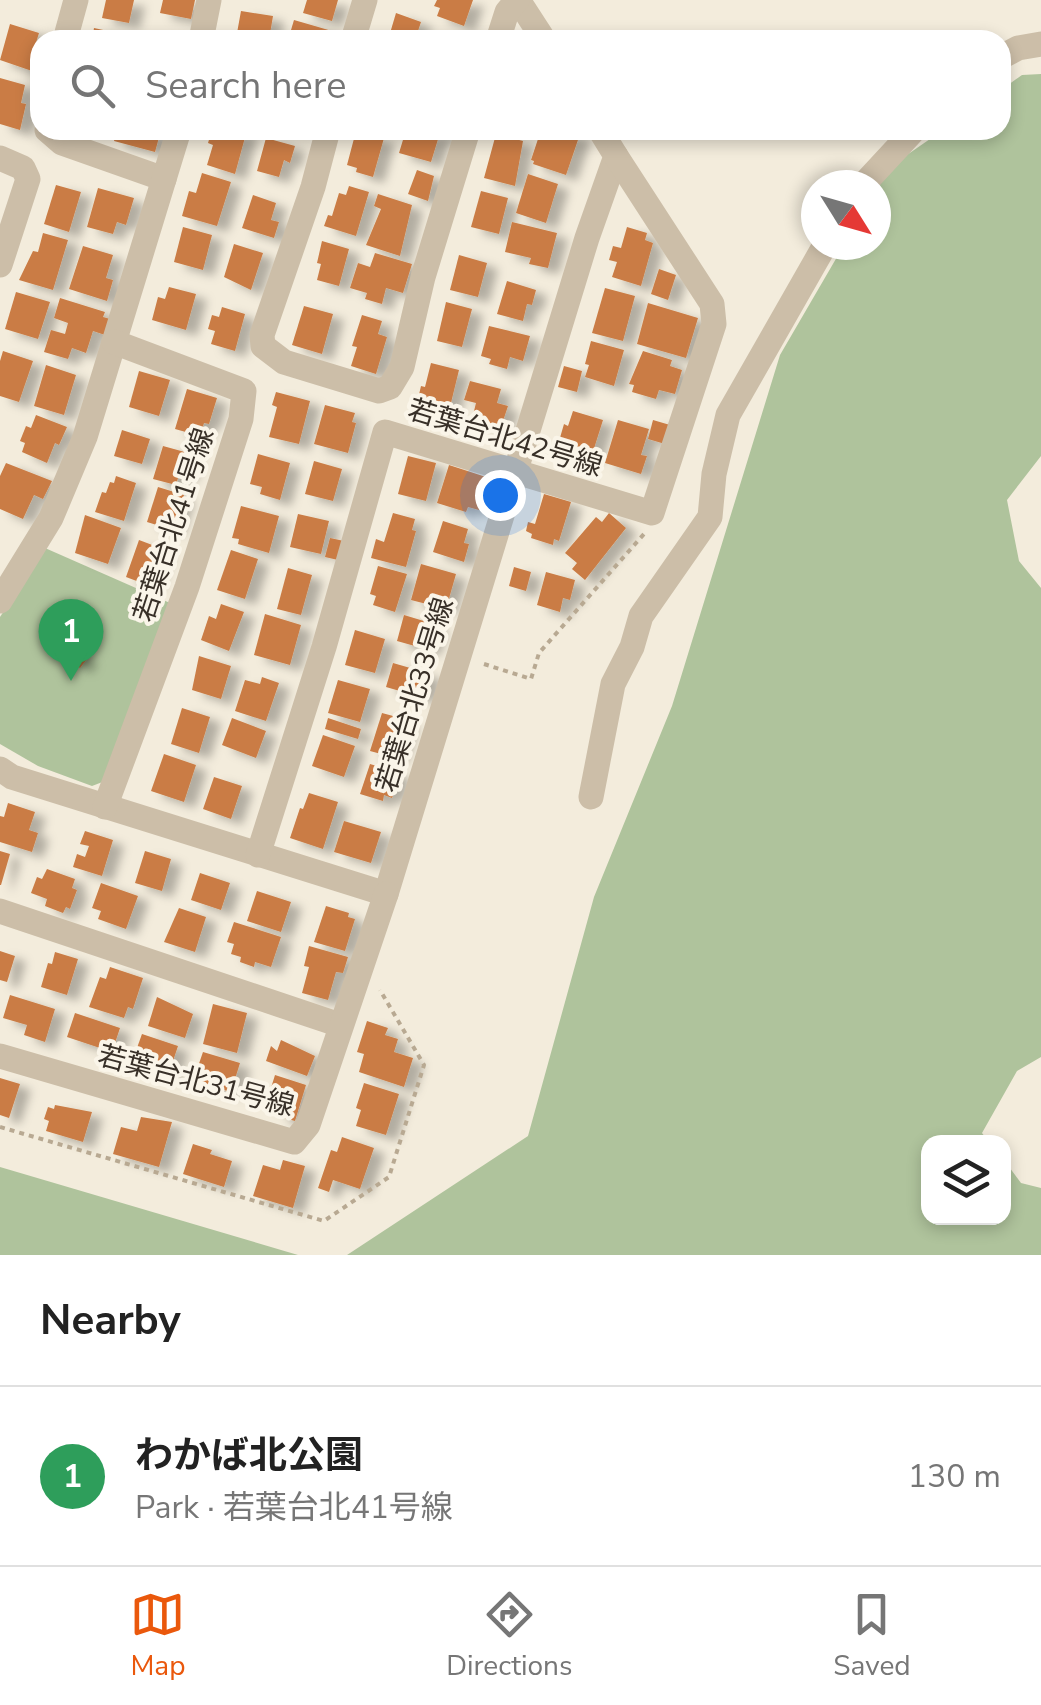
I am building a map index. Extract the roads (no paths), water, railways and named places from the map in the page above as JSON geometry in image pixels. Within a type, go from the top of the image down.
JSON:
[{"type":"street","points":[[68,30],[76,0]]},
{"type":"street","points":[[203,30],[209,0]]},
{"type":"street","points":[[356,30],[365,0]]},
{"type":"street","points":[[501,30],[507,12],[518,0],[538,30]]},
{"type":"street","points":[[1011,54],[1041,44]]},
{"type":"street","points":[[59,140],[164,178]]},
{"type":"street","points":[[0,601],[51,518],[86,437],[176,140]]},
{"type":"street","points":[[325,140],[262,335],[264,346],[284,362],[378,390],[390,387],[402,367],[422,277],[465,140]]},
{"type":"street","points":[[606,140],[616,156]]},
{"type":"street","points":[[877,170],[905,140]]},
{"type":"street","name":"若葉台北33号線","points":[[386,894],[587,238],[616,156]]},
{"type":"street","name":"若葉台北42号線","points":[[258,854],[324,647],[385,432],[652,513],[714,324],[712,304],[616,156]]},
{"type":"street","points":[[0,158],[24,168],[28,179],[0,265]]},
{"type":"street","points":[[591,797],[613,684],[632,647],[640,616],[710,517],[714,474],[728,415],[816,260]]},
{"type":"street","name":"若葉台北41号線","points":[[105,807],[187,587],[242,419],[244,391],[114,342]]},
{"type":"street","points":[[4,778],[386,894]]},
{"type":"street","name":"若葉台北31号線","points":[[0,1056],[294,1142],[308,1125],[386,894]]},
{"type":"street","points":[[0,911],[340,1025]]},
{"type":"place","name":"わかば北公園","points":[[71,681]]}]
